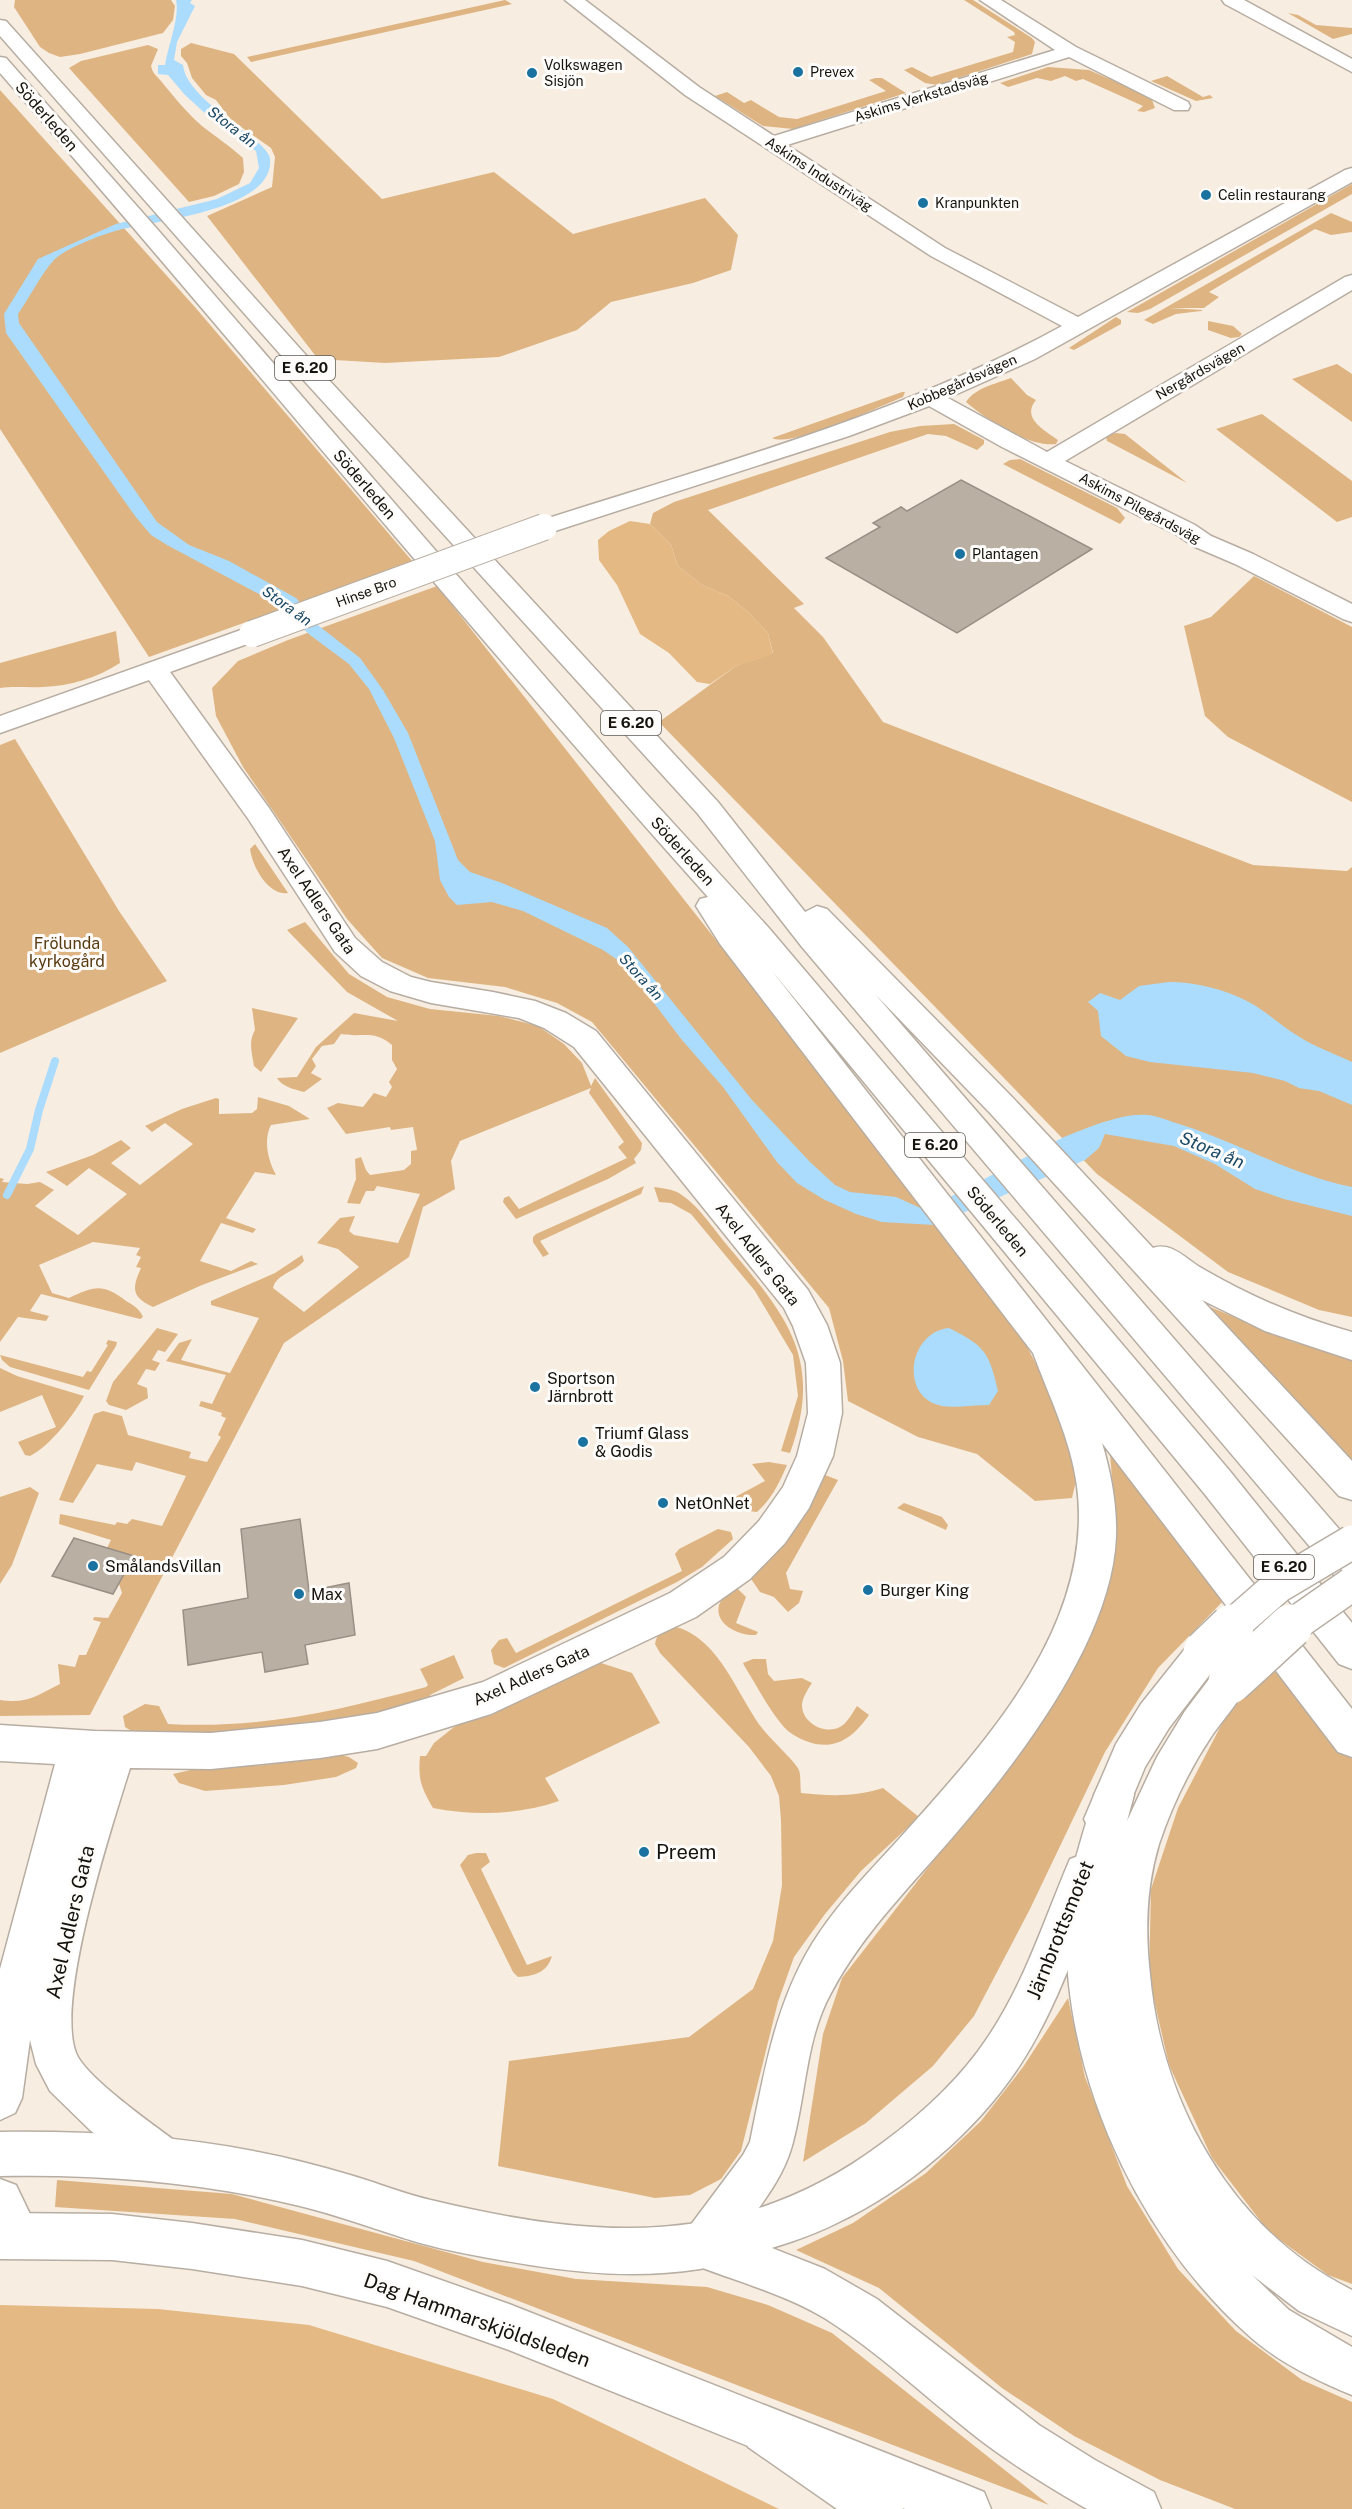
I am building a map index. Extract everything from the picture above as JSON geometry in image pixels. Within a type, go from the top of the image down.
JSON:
[{"type":"main road","name":"Askims Industriväg","points":[[574,0],[692,91],[938,252],[1078,326]]},
{"type":"main road","points":[[989,0],[1070,51],[1181,106]]},
{"type":"main road","points":[[1231,0],[1352,66]]},
{"type":"main road","name":"Söderleden","points":[[2,18],[18,46],[297,358],[708,808],[812,940],[1352,1570]]},
{"type":"main road","name":"Askims Verkstadsväg","points":[[772,143],[1070,51]]},
{"type":"main road","name":"Söderleden","points":[[0,63],[151,234],[648,812],[796,979],[1216,1481],[1352,1652]]},
{"type":"main road","name":"Kobbegårdsvägen","points":[[544,527],[830,434],[931,398],[1027,354],[1352,174]]},
{"type":"main road","name":"Nergårdsvägen","points":[[1047,461],[1352,281]]},
{"type":"main road","name":"Askims Pilegårdsväg","points":[[931,398],[1047,461],[1186,530],[1202,541],[1244,559],[1352,614]]},
{"type":"main road","name":"Hinse Bro","points":[[0,725],[544,527]]},
{"type":"main road","name":"Axel Adlers Gata","points":[[0,1743],[98,1749],[211,1751],[320,1740],[377,1731],[491,1697],[683,1605],[737,1568],[772,1532],[796,1497],[820,1441],[825,1413],[823,1363],[810,1326],[796,1299],[585,1039],[572,1028],[532,1010],[415,991],[393,983],[360,962],[345,945],[259,814],[154,670]]},
{"type":"main road","points":[[708,808],[876,974],[1072,1181],[1352,1485]]},
{"type":"main road","points":[[648,812],[730,937],[1352,1739]]},
{"type":"main road","points":[[1072,1181],[1152,1251],[1195,1282],[1242,1307],[1284,1325],[1352,1346]]},
{"type":"main road","points":[[703,2246],[759,2171],[767,2153],[782,2097],[795,2028],[822,1963],[876,1893],[997,1755],[1061,1656],[1078,1614],[1090,1575],[1097,1534],[1096,1488],[1086,1446],[1047,1345]]},
{"type":"main road","name":"Järnbrottsmotet","points":[[703,2246],[777,2226],[827,2205],[905,2155],[943,2121],[988,2072],[1019,2028],[1062,1929],[1130,1757],[1153,1720],[1217,1667],[1241,1617],[1278,1586],[1352,1542]]},
{"type":"main road","points":[[1352,1584],[1305,1613],[1253,1657],[1217,1667],[1191,1732],[1145,1829],[1132,1870],[1125,1917],[1132,2016],[1150,2083],[1168,2128],[1195,2176],[1230,2225],[1266,2258],[1306,2289],[1352,2313]]},
{"type":"main road","name":"Axel Adlers Gata","points":[[0,2029],[98,1749]]},
{"type":"main road","name":"Axel Adlers Gata","points":[[98,1749],[52,1992],[51,2047],[57,2064],[74,2083],[100,2109],[162,2159]]},
{"type":"main road","points":[[1114,1795],[1088,1899],[1087,1966],[1095,2026],[1114,2090],[1140,2155],[1176,2216],[1222,2277],[1264,2319],[1313,2352],[1352,2372]]},
{"type":"main road","name":"Axel Adlers Gata","points":[[0,2098],[17,1984]]},
{"type":"main road","points":[[0,2154],[44,2153],[188,2161],[343,2195],[420,2220],[504,2238],[574,2248],[643,2252],[703,2246],[801,2283],[841,2302],[889,2335],[987,2416],[1047,2460],[1137,2509]]},
{"type":"main road","name":"Dag Hammarskjöldsleden","points":[[6,2224],[192,2246],[302,2263],[387,2284],[509,2327],[765,2430]]},
{"type":"main road","points":[[765,2430],[879,2509]]},
{"type":"main road","points":[[765,2430],[967,2509]]},
{"type":"green space","points":[[15,0],[171,0],[175,6],[173,20],[163,33],[60,57],[40,47],[14,7]]},
{"type":"green space","points":[[505,0],[512,4],[251,62],[247,57]]},
{"type":"green space","points":[[964,0],[973,0],[1032,38],[1035,42],[1032,54],[937,85],[925,83],[904,70],[912,67],[931,77],[1013,52],[1015,42],[1007,37],[1015,35],[1014,32]]},
{"type":"green space","points":[[1288,13],[1298,15],[1316,25],[1352,28],[1352,34],[1333,39]]},
{"type":"green space","points":[[191,43],[234,54],[382,199],[494,172],[573,234],[705,198],[738,235],[731,270],[693,283],[611,302],[577,330],[499,357],[385,363],[318,359],[207,216],[272,187],[275,157],[271,148],[231,120],[216,100],[206,95],[192,78],[187,63],[181,56],[181,49]]},
{"type":"green space","points":[[148,45],[158,49],[151,66],[153,71],[180,104],[196,121],[243,158],[244,172],[239,184],[214,196],[189,202],[69,68],[81,61]]},
{"type":"green space","points":[[1048,67],[1089,70],[1151,97],[1155,108],[1144,112],[1137,111],[1143,106],[1083,79],[1076,81],[1065,76],[1051,81],[1037,78],[1008,87],[1000,83]]},
{"type":"green space","points":[[1167,76],[1203,97],[1210,95],[1213,98],[1196,101],[1151,81]]},
{"type":"green space","points":[[882,78],[906,93],[793,129],[763,126],[715,96],[727,92],[744,103],[751,100],[779,117],[797,119],[886,91],[869,80]]},
{"type":"green space","points":[[0,90],[194,306],[413,562],[149,657],[0,429]]},
{"type":"green space","points":[[1352,184],[1352,194],[1150,309],[1138,313],[1127,312]]},
{"type":"green space","points":[[1331,213],[1352,222],[1352,232],[1331,235],[1315,229],[1209,292],[1219,297],[1204,308],[1170,308],[1203,310],[1176,314],[1153,324],[1144,320]]},
{"type":"green space","points":[[1116,317],[1121,320],[1121,324],[1074,350],[1069,348]]},
{"type":"green space","points":[[1208,321],[1233,326],[1242,334],[1231,338],[1208,330]]},
{"type":"green space","points":[[1337,364],[1352,374],[1352,422],[1292,379]]},
{"type":"green space","points":[[1011,378],[1027,395],[1036,400],[1031,412],[1033,418],[1041,428],[1058,440],[1056,444],[1033,441],[1008,431],[966,402],[980,390]]},
{"type":"green space","points":[[905,392],[903,397],[816,432],[798,437],[772,438]]},
{"type":"green space","points":[[1262,414],[1352,481],[1352,517],[1337,522],[1216,429]]},
{"type":"green space","points":[[954,424],[984,440],[984,444],[977,450],[946,436],[928,434],[708,510],[804,604],[794,608],[823,637],[883,722],[1253,865],[1347,871],[1352,867],[1352,1317],[1319,1310],[1228,1272],[1097,1174],[659,722],[736,666],[773,653],[768,633],[748,612],[728,596],[702,585],[678,566],[671,545],[650,524],[653,513],[674,502],[890,432],[920,426]]},
{"type":"green space","points":[[1116,433],[1125,434],[1187,483],[1107,441],[1106,436]]},
{"type":"green space","points":[[1020,459],[1117,508],[1125,518],[1120,524],[1003,464],[1010,460]]},
{"type":"green space","points":[[1254,576],[1352,627],[1352,802],[1228,737],[1205,716],[1184,626],[1211,617]]},
{"type":"green space","points":[[437,586],[1009,1312],[1049,1389],[1079,1468],[1072,1498],[1035,1501],[977,1454],[918,1437],[848,1401],[843,1361],[829,1308],[592,1022],[557,1003],[505,987],[428,978],[382,958],[347,919],[243,767],[216,716],[212,688],[238,661],[288,640]]},
{"type":"green space","points":[[116,631],[120,663],[102,673],[63,685],[0,688],[0,663]]},
{"type":"green space","name":"Frölunda kyrkogård","points":[[15,739],[119,911],[167,981],[0,1053],[0,745]]},
{"type":"green space","points":[[255,844],[288,893],[274,890],[262,879],[251,856],[250,849]]},
{"type":"green space","points":[[305,922],[349,974],[387,997],[430,1009],[499,1016],[538,1026],[564,1044],[582,1063],[591,1086],[595,1078],[642,1143],[641,1150],[634,1159],[636,1163],[608,1179],[516,1219],[503,1202],[504,1198],[509,1196],[519,1209],[627,1158],[618,1147],[624,1142],[589,1093],[591,1088],[460,1141],[451,1161],[455,1189],[423,1207],[409,1257],[284,1343],[90,1715],[0,1716],[0,1700],[25,1700],[60,1684],[58,1664],[75,1667],[79,1655],[86,1655],[101,1622],[93,1620],[94,1617],[108,1618],[122,1593],[119,1584],[134,1556],[107,1548],[111,1540],[59,1524],[60,1514],[115,1525],[117,1522],[127,1524],[132,1519],[162,1526],[186,1476],[136,1462],[132,1471],[97,1464],[73,1503],[59,1500],[94,1414],[103,1411],[122,1416],[128,1435],[191,1452],[189,1458],[207,1462],[221,1437],[218,1435],[226,1418],[221,1416],[222,1413],[199,1406],[201,1401],[212,1404],[226,1375],[166,1361],[179,1343],[192,1339],[181,1360],[230,1373],[259,1318],[211,1305],[211,1301],[275,1273],[302,1255],[304,1261],[278,1279],[273,1288],[304,1312],[359,1267],[338,1249],[317,1243],[340,1218],[355,1216],[349,1231],[354,1235],[398,1243],[420,1194],[377,1186],[374,1191],[366,1191],[360,1204],[347,1203],[356,1179],[355,1159],[361,1157],[370,1175],[404,1170],[411,1164],[411,1151],[417,1150],[413,1127],[391,1130],[390,1127],[346,1134],[327,1108],[338,1103],[363,1107],[374,1093],[386,1097],[392,1087],[389,1082],[397,1069],[392,1060],[392,1045],[379,1037],[341,1034],[334,1044],[322,1046],[312,1059],[316,1066],[311,1073],[322,1079],[304,1092],[285,1086],[277,1078],[297,1077],[316,1047],[354,1013],[398,1021],[347,992],[287,930]]},
{"type":"green space","points":[[252,1008],[298,1018],[261,1072],[254,1066],[252,1052],[251,1043],[255,1030]]},
{"type":"green space","points":[[258,1097],[289,1106],[310,1119],[271,1125],[267,1137],[268,1150],[276,1175],[255,1172],[226,1218],[256,1229],[253,1233],[221,1223],[200,1261],[231,1271],[251,1261],[258,1264],[153,1307],[141,1300],[135,1291],[141,1268],[136,1267],[141,1257],[136,1255],[140,1248],[93,1242],[39,1265],[52,1293],[69,1298],[92,1289],[104,1289],[134,1306],[143,1317],[140,1319],[41,1294],[30,1311],[49,1316],[46,1321],[18,1317],[0,1342],[0,1178],[4,1179],[2,1182],[27,1184],[40,1182],[54,1190],[35,1206],[78,1235],[127,1194],[89,1168],[67,1186],[46,1172],[93,1155],[121,1140],[131,1148],[111,1163],[140,1185],[193,1144],[165,1123],[152,1132],[145,1126],[182,1109],[216,1098],[219,1099],[219,1114],[252,1113],[257,1109]]},
{"type":"green space","points":[[644,1186],[641,1194],[540,1241],[549,1254],[543,1257],[533,1242],[536,1234]]},
{"type":"green space","points":[[654,1187],[677,1192],[698,1209],[782,1316],[801,1364],[803,1390],[800,1420],[790,1453],[781,1451],[798,1396],[793,1355],[755,1291],[691,1214],[671,1203],[659,1202]]},
{"type":"green space","points":[[1208,1306],[1293,1342],[1352,1358],[1352,1477],[1207,1309]]},
{"type":"green space","points":[[157,1328],[178,1334],[165,1352],[158,1350],[152,1360],[160,1363],[155,1371],[146,1369],[137,1384],[147,1388],[148,1398],[126,1410],[109,1405],[106,1401],[113,1382]]},
{"type":"green space","points":[[108,1340],[117,1342],[116,1346],[89,1390],[10,1367],[0,1355],[83,1377],[87,1371],[91,1372],[108,1345],[106,1344]]},
{"type":"green space","points":[[0,1368],[17,1376],[84,1396],[60,1430],[45,1446],[30,1456],[25,1455],[18,1442],[56,1427],[42,1395],[0,1412]]},
{"type":"green space","points":[[1109,1441],[1229,1595],[1158,1668],[1105,1752],[1030,1909],[974,2016],[933,2066],[866,2123],[803,2162],[823,2034],[842,1978],[1036,1729],[1085,1641],[1110,1583],[1115,1516]]},
{"type":"green space","points":[[769,1462],[787,1465],[775,1490],[757,1512],[741,1509],[726,1502],[765,1481],[752,1464]]},
{"type":"green space","points":[[825,1475],[838,1480],[786,1573],[790,1589],[803,1591],[799,1603],[788,1612],[774,1597],[760,1592],[749,1576],[802,1517]]},
{"type":"green space","points":[[30,1487],[39,1493],[12,1565],[0,1584],[0,1497]]},
{"type":"green space","points":[[904,1503],[942,1517],[948,1525],[946,1530],[897,1508]]},
{"type":"green space","points":[[718,1529],[731,1532],[733,1539],[702,1567],[677,1582],[504,1668],[494,1664],[491,1650],[499,1640],[507,1638],[516,1653],[682,1571],[675,1554],[679,1549]]},
{"type":"green space","points":[[736,1587],[746,1597],[736,1623],[758,1632],[756,1635],[736,1631],[724,1624],[720,1618],[718,1612],[720,1602]]},
{"type":"green space","points":[[673,1626],[689,1632],[715,1654],[762,1728],[797,1766],[800,1772],[801,1793],[842,1795],[883,1788],[919,1817],[861,1871],[825,1914],[794,1957],[778,2002],[741,2151],[721,2179],[690,2195],[655,2198],[498,2166],[509,2061],[689,2037],[753,1989],[773,1941],[782,1885],[779,1796],[771,1776],[749,1747],[660,1653],[655,1644],[657,1637]]},
{"type":"green space","points":[[454,1655],[464,1678],[430,1695],[429,1703],[315,1725],[215,1737],[133,1732],[125,1727],[123,1716],[145,1704],[159,1706],[168,1724],[235,1724],[330,1711],[426,1687],[428,1685],[420,1669]]},
{"type":"green space","points":[[753,1659],[766,1659],[768,1674],[774,1681],[802,1678],[812,1683],[802,1704],[806,1717],[816,1726],[830,1730],[837,1728],[845,1723],[857,1706],[869,1715],[842,1741],[825,1745],[806,1741],[788,1731],[768,1704],[743,1663]]},
{"type":"green space","points":[[598,1662],[632,1673],[660,1723],[545,1778],[559,1801],[544,1806],[496,1813],[433,1808],[421,1783],[419,1764],[420,1756],[426,1756],[434,1743],[454,1727]]},
{"type":"green space","points":[[1278,1663],[1352,1758],[1352,2284],[1328,2275],[1269,2232],[1212,2158],[1169,2065],[1149,1978],[1151,1889],[1178,1808],[1227,1714]]},
{"type":"green space","points":[[340,1755],[349,1757],[358,1763],[356,1768],[336,1777],[284,1785],[205,1791],[179,1783],[173,1774],[195,1769],[265,1765]]},
{"type":"green space","points":[[486,1853],[490,1862],[481,1869],[527,1965],[552,1956],[543,1970],[529,1976],[518,1977],[513,1972],[460,1865],[468,1855]]},
{"type":"green space","points":[[1068,1998],[1085,2077],[1127,2186],[1178,2269],[1236,2331],[1302,2380],[1352,2402],[1352,2509],[1235,2509],[1160,2480],[1074,2436],[1002,2388],[879,2288],[796,2250],[853,2223],[926,2173],[981,2121],[1023,2067]]},
{"type":"green space","points":[[57,2180],[232,2194],[483,2262],[576,2279],[707,2287],[768,2305],[832,2333],[1049,2505],[414,2261],[235,2219],[55,2207]]},
{"type":"shaded area","points":[[630,521],[650,524],[671,545],[678,566],[702,585],[728,596],[748,612],[768,633],[773,654],[736,666],[710,684],[697,682],[669,653],[640,634],[617,585],[599,560],[598,540],[609,531]]},
{"type":"shaded area","points":[[0,2305],[158,2309],[309,2325],[553,2399],[779,2509],[0,2509]]},
{"type":"water","name":"Stora ån","points":[[176,0],[192,0],[190,3],[195,6],[177,42],[174,60],[183,65],[188,79],[212,106],[266,151],[270,159],[266,176],[253,190],[234,202],[183,217],[112,232],[86,241],[62,254],[46,269],[18,314],[19,323],[157,522],[189,545],[229,561],[296,598],[319,626],[360,658],[383,690],[408,733],[458,860],[470,872],[502,883],[607,928],[628,947],[752,1100],[810,1162],[835,1185],[850,1192],[896,1197],[925,1210],[1064,1137],[1117,1118],[1148,1115],[1201,1131],[1308,1175],[1352,1187],[1352,1216],[1284,1199],[1255,1189],[1215,1164],[1174,1146],[1105,1134],[1099,1148],[1085,1160],[935,1225],[882,1222],[856,1214],[823,1199],[797,1183],[777,1162],[723,1087],[682,1040],[625,965],[603,950],[523,911],[492,902],[457,905],[449,897],[440,880],[435,841],[394,738],[369,689],[349,664],[310,635],[274,602],[151,535],[135,516],[6,333],[4,314],[38,259],[116,224],[217,199],[250,183],[259,168],[256,151],[217,124],[185,95],[168,75],[158,74],[158,65],[165,65],[176,15]]},
{"type":"water","points":[[1169,982],[1210,987],[1240,997],[1304,1040],[1352,1062],[1352,1105],[1319,1091],[1299,1088],[1285,1081],[1253,1073],[1150,1062],[1126,1056],[1101,1036],[1098,1011],[1088,1002],[1100,993],[1120,1000],[1139,986]]},
{"type":"water","points":[[949,1328],[971,1340],[988,1359],[998,1391],[989,1405],[942,1406],[928,1401],[919,1391],[914,1366],[917,1352],[935,1332]]},
{"type":"building","name":"Plantagen","points":[[961,480],[1092,549],[957,633],[826,558],[880,527],[873,523],[901,507],[907,511]]},
{"type":"building","name":"Max","points":[[300,1519],[309,1591],[349,1583],[355,1635],[305,1645],[308,1664],[265,1672],[262,1652],[188,1665],[183,1610],[248,1598],[241,1529]]},
{"type":"building","name":"SmålandsVillan","points":[[74,1538],[134,1556],[113,1594],[52,1576]]},
{"type":"waterway","points":[[7,1195],[30,1149],[39,1110],[55,1061]]},
{"type":"place","name":"Prevex","points":[[798,72]]},
{"type":"place","name":"Volkswagen Sisjön","points":[[532,73]]},
{"type":"place","name":"Celin restaurang","points":[[1206,195]]},
{"type":"place","name":"Kranpunkten","points":[[923,203]]},
{"type":"place","name":"Plantagen","points":[[960,554]]},
{"type":"place","name":"Sportson Järnbrott","points":[[535,1387]]},
{"type":"place","name":"Triumf Glass & Godis","points":[[583,1442]]},
{"type":"place","name":"NetOnNet","points":[[663,1503]]},
{"type":"place","name":"SmålandsVillan","points":[[93,1566]]},
{"type":"place","name":"Burger King","points":[[868,1590]]},
{"type":"place","name":"Max","points":[[299,1594]]},
{"type":"place","name":"Preem","points":[[644,1852]]}]
